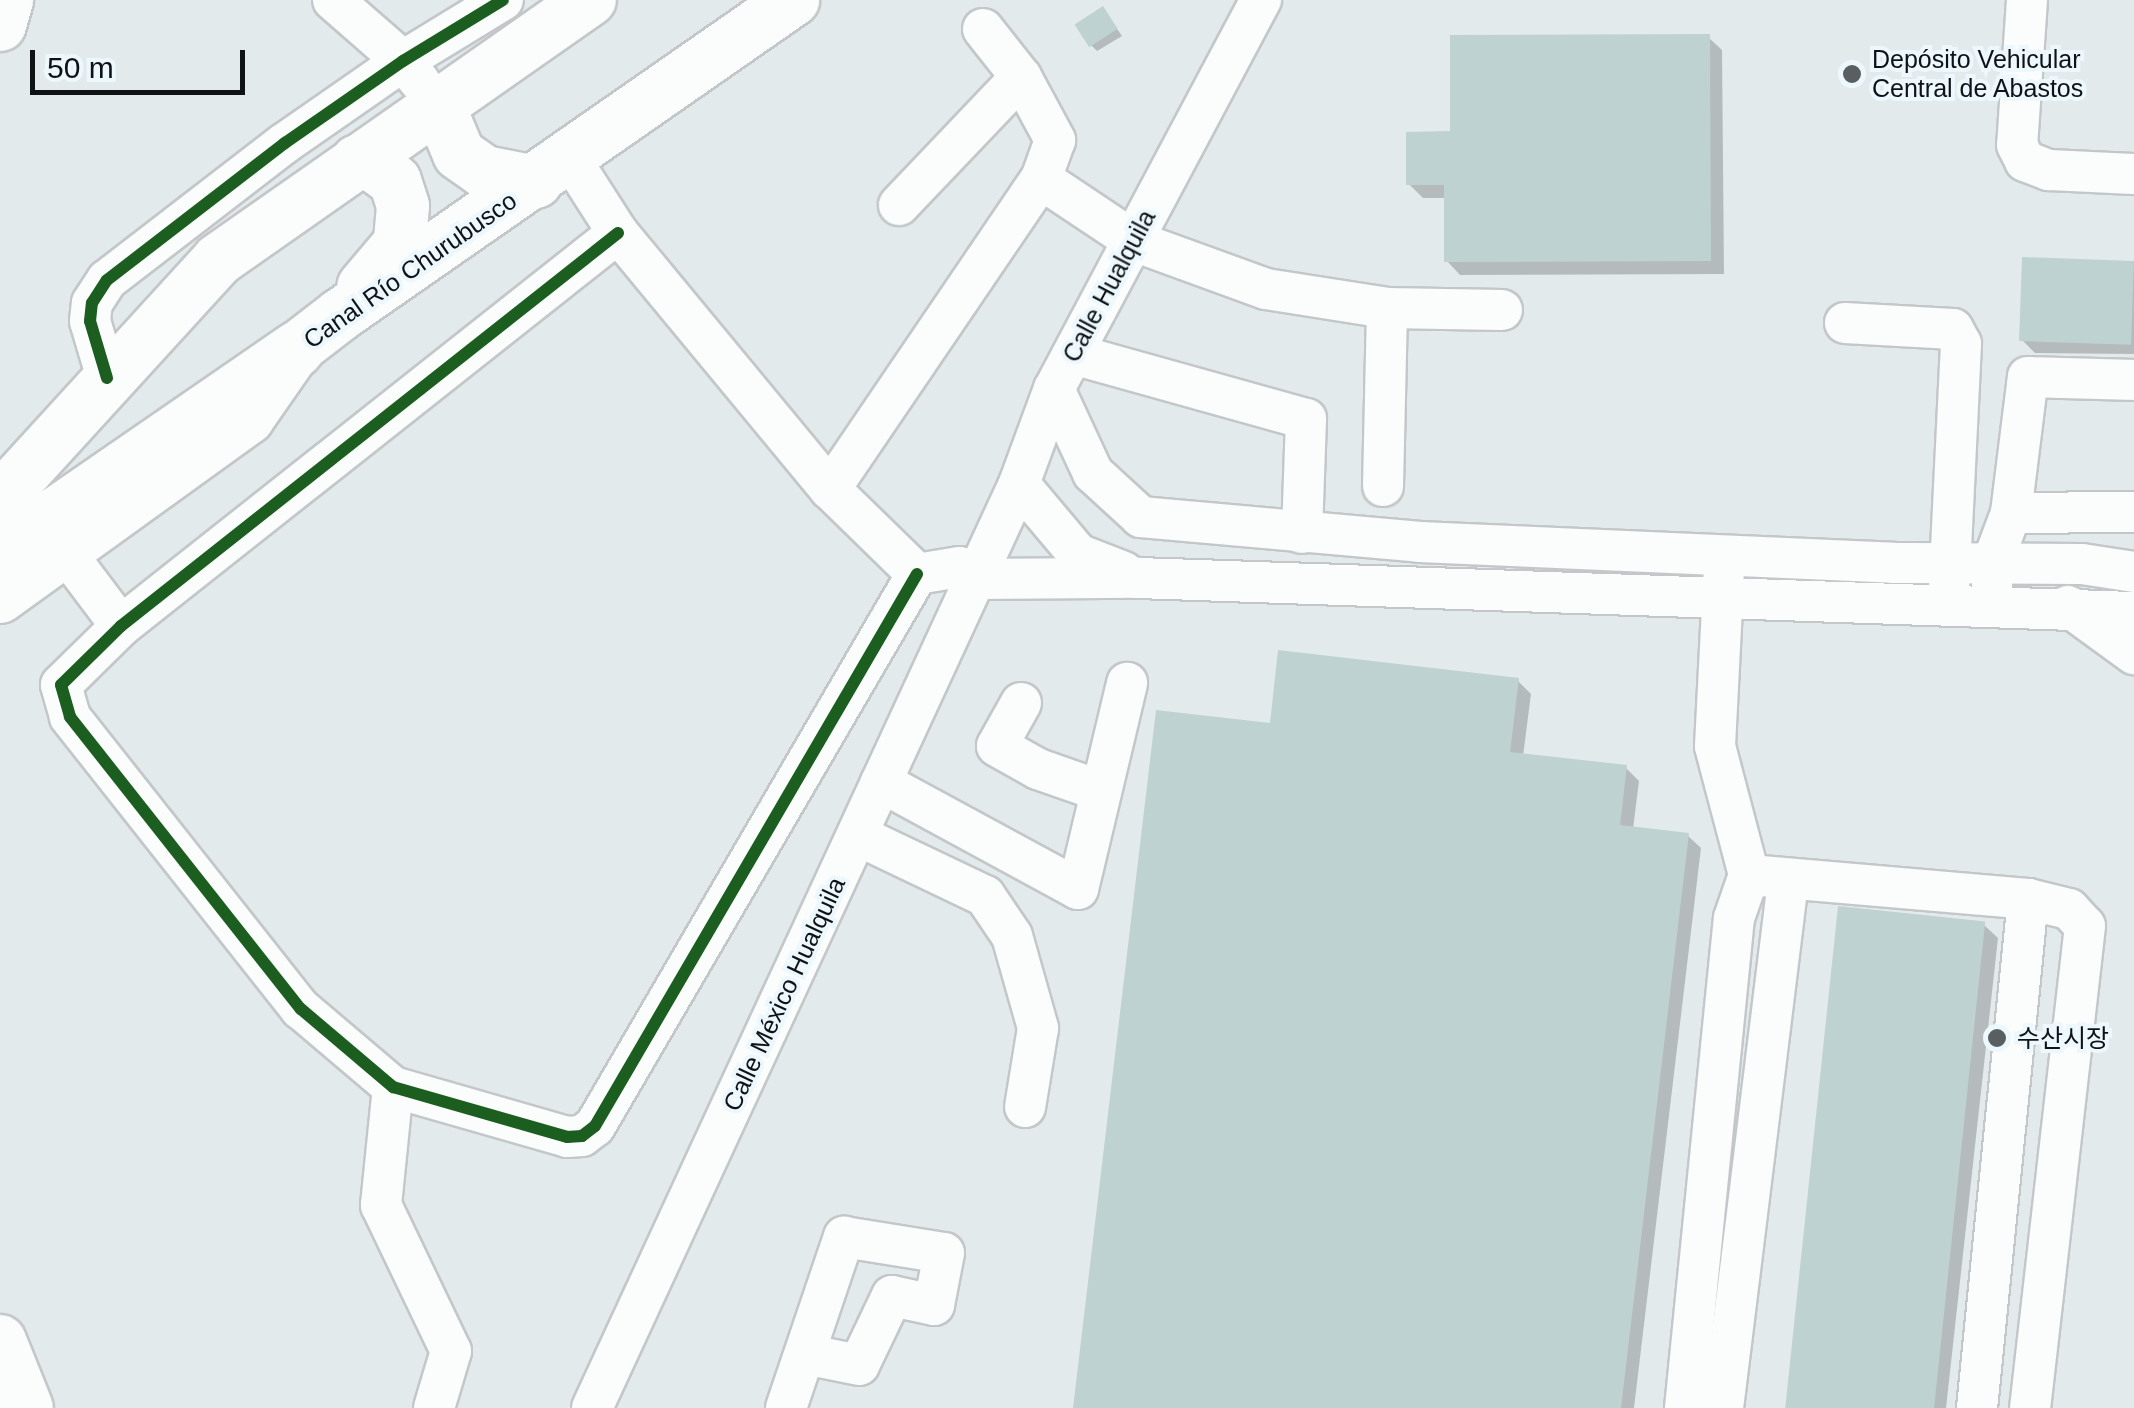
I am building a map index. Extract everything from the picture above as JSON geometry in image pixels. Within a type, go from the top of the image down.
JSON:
[{"type":"highway","points":[[0,553],[36,524],[296,349]]},
{"type":"main road","points":[[0,24],[7,0]]},
{"type":"main road","points":[[0,597],[107,378],[218,260],[590,0]]},
{"type":"main road","name":"Canal Río Churubusco","points":[[296,349],[793,0]]},
{"type":"main road","points":[[438,104],[459,154],[485,172],[553,170]]},
{"type":"main road","points":[[340,315],[400,243],[402,232],[403,206],[395,181],[370,163],[358,161]]},
{"type":"main road","points":[[0,1341],[26,1408]]},
{"type":"street","points":[[333,0],[403,61],[438,104]]},
{"type":"street","points":[[107,378],[90,321],[92,303],[107,280],[286,143],[403,61],[503,0]]},
{"type":"street","name":"Calle Hualquila","points":[[975,579],[1019,484],[1063,371],[1262,0]]},
{"type":"street","points":[[2027,0],[2017,146],[2025,161],[2049,170],[2134,174]]},
{"type":"street","points":[[830,488],[1041,179],[1054,140],[1021,77],[983,29]]},
{"type":"street","points":[[900,205],[1021,77]]},
{"type":"street","points":[[553,170],[618,233],[830,488],[916,574]]},
{"type":"street","points":[[1041,179],[1134,241],[1266,288],[1388,308],[1502,310]]},
{"type":"street","points":[[618,233],[121,626],[62,685],[70,717],[301,1008],[394,1087],[567,1138],[582,1136],[595,1126],[916,574]]},
{"type":"street","points":[[1384,486],[1388,308]]},
{"type":"street","points":[[1845,323],[1953,329],[1962,344],[1949,583]]},
{"type":"street","points":[[1302,533],[1306,419],[1063,371],[1093,473],[1141,517],[1302,533],[1724,556],[1949,583],[1992,604],[2134,612]]},
{"type":"street","points":[[1992,604],[1992,564],[2011,513],[2028,377],[2134,380]]},
{"type":"street","points":[[1019,484],[1078,554],[1138,578]]},
{"type":"street","points":[[2011,513],[2134,512]]},
{"type":"street","points":[[36,524],[121,626]]},
{"type":"street","points":[[1473,544],[1474,588]]},
{"type":"street","points":[[1723,1408],[1768,878],[1715,746],[1724,556]]},
{"type":"street","points":[[916,574],[959,567],[975,579],[1138,578],[1724,596],[1949,583],[1992,564],[2082,564],[2134,572]]},
{"type":"street","name":"Calle México Hualquila","points":[[592,1408],[975,579]]},
{"type":"street","points":[[2068,606],[2134,654]]},
{"type":"street","points":[[882,782],[1078,889],[1128,684]]},
{"type":"street","points":[[1021,703],[998,746],[1038,769],[1102,792]]},
{"type":"street","points":[[857,835],[985,896],[1012,936],[1038,1028],[1025,1107]]},
{"type":"street","points":[[1768,878],[2028,899],[2069,908],[2085,926],[2030,1408]]},
{"type":"street","points":[[1685,1408],[1734,918],[1768,878]]},
{"type":"street","points":[[1977,1408],[2028,899]]},
{"type":"street","points":[[394,1087],[381,1205],[451,1351],[434,1408]]},
{"type":"street","points":[[786,1408],[806,1354]]},
{"type":"building","points":[[1103,6],[1118,29],[1089,47],[1074,25]]},
{"type":"building","points":[[1710,34],[1711,261],[1444,262],[1444,185],[1406,185],[1406,132],[1450,131],[1450,35]]},
{"type":"building","points":[[2022,257],[2134,261],[2131,345],[2019,341]]},
{"type":"building","points":[[1278,650],[1519,678],[1510,752],[1627,765],[1620,825],[1689,833],[1621,1408],[1073,1408],[1156,710],[1270,723]]},
{"type":"building","points":[[1838,906],[1985,921],[1934,1408],[1785,1408]]},
{"type":"cycle path","points":[[107,378],[90,321],[92,303],[107,280],[285,143],[403,61],[503,0]]},
{"type":"cycle path","points":[[618,233],[121,626],[61,685],[70,717],[301,1009],[393,1087],[567,1137],[582,1136],[595,1126],[917,574]]},
{"type":"place","name":"Depósito Vehicular Central de Abastos","points":[[1852,74]]},
{"type":"place","name":"수산시장","points":[[1997,1038]]}]
